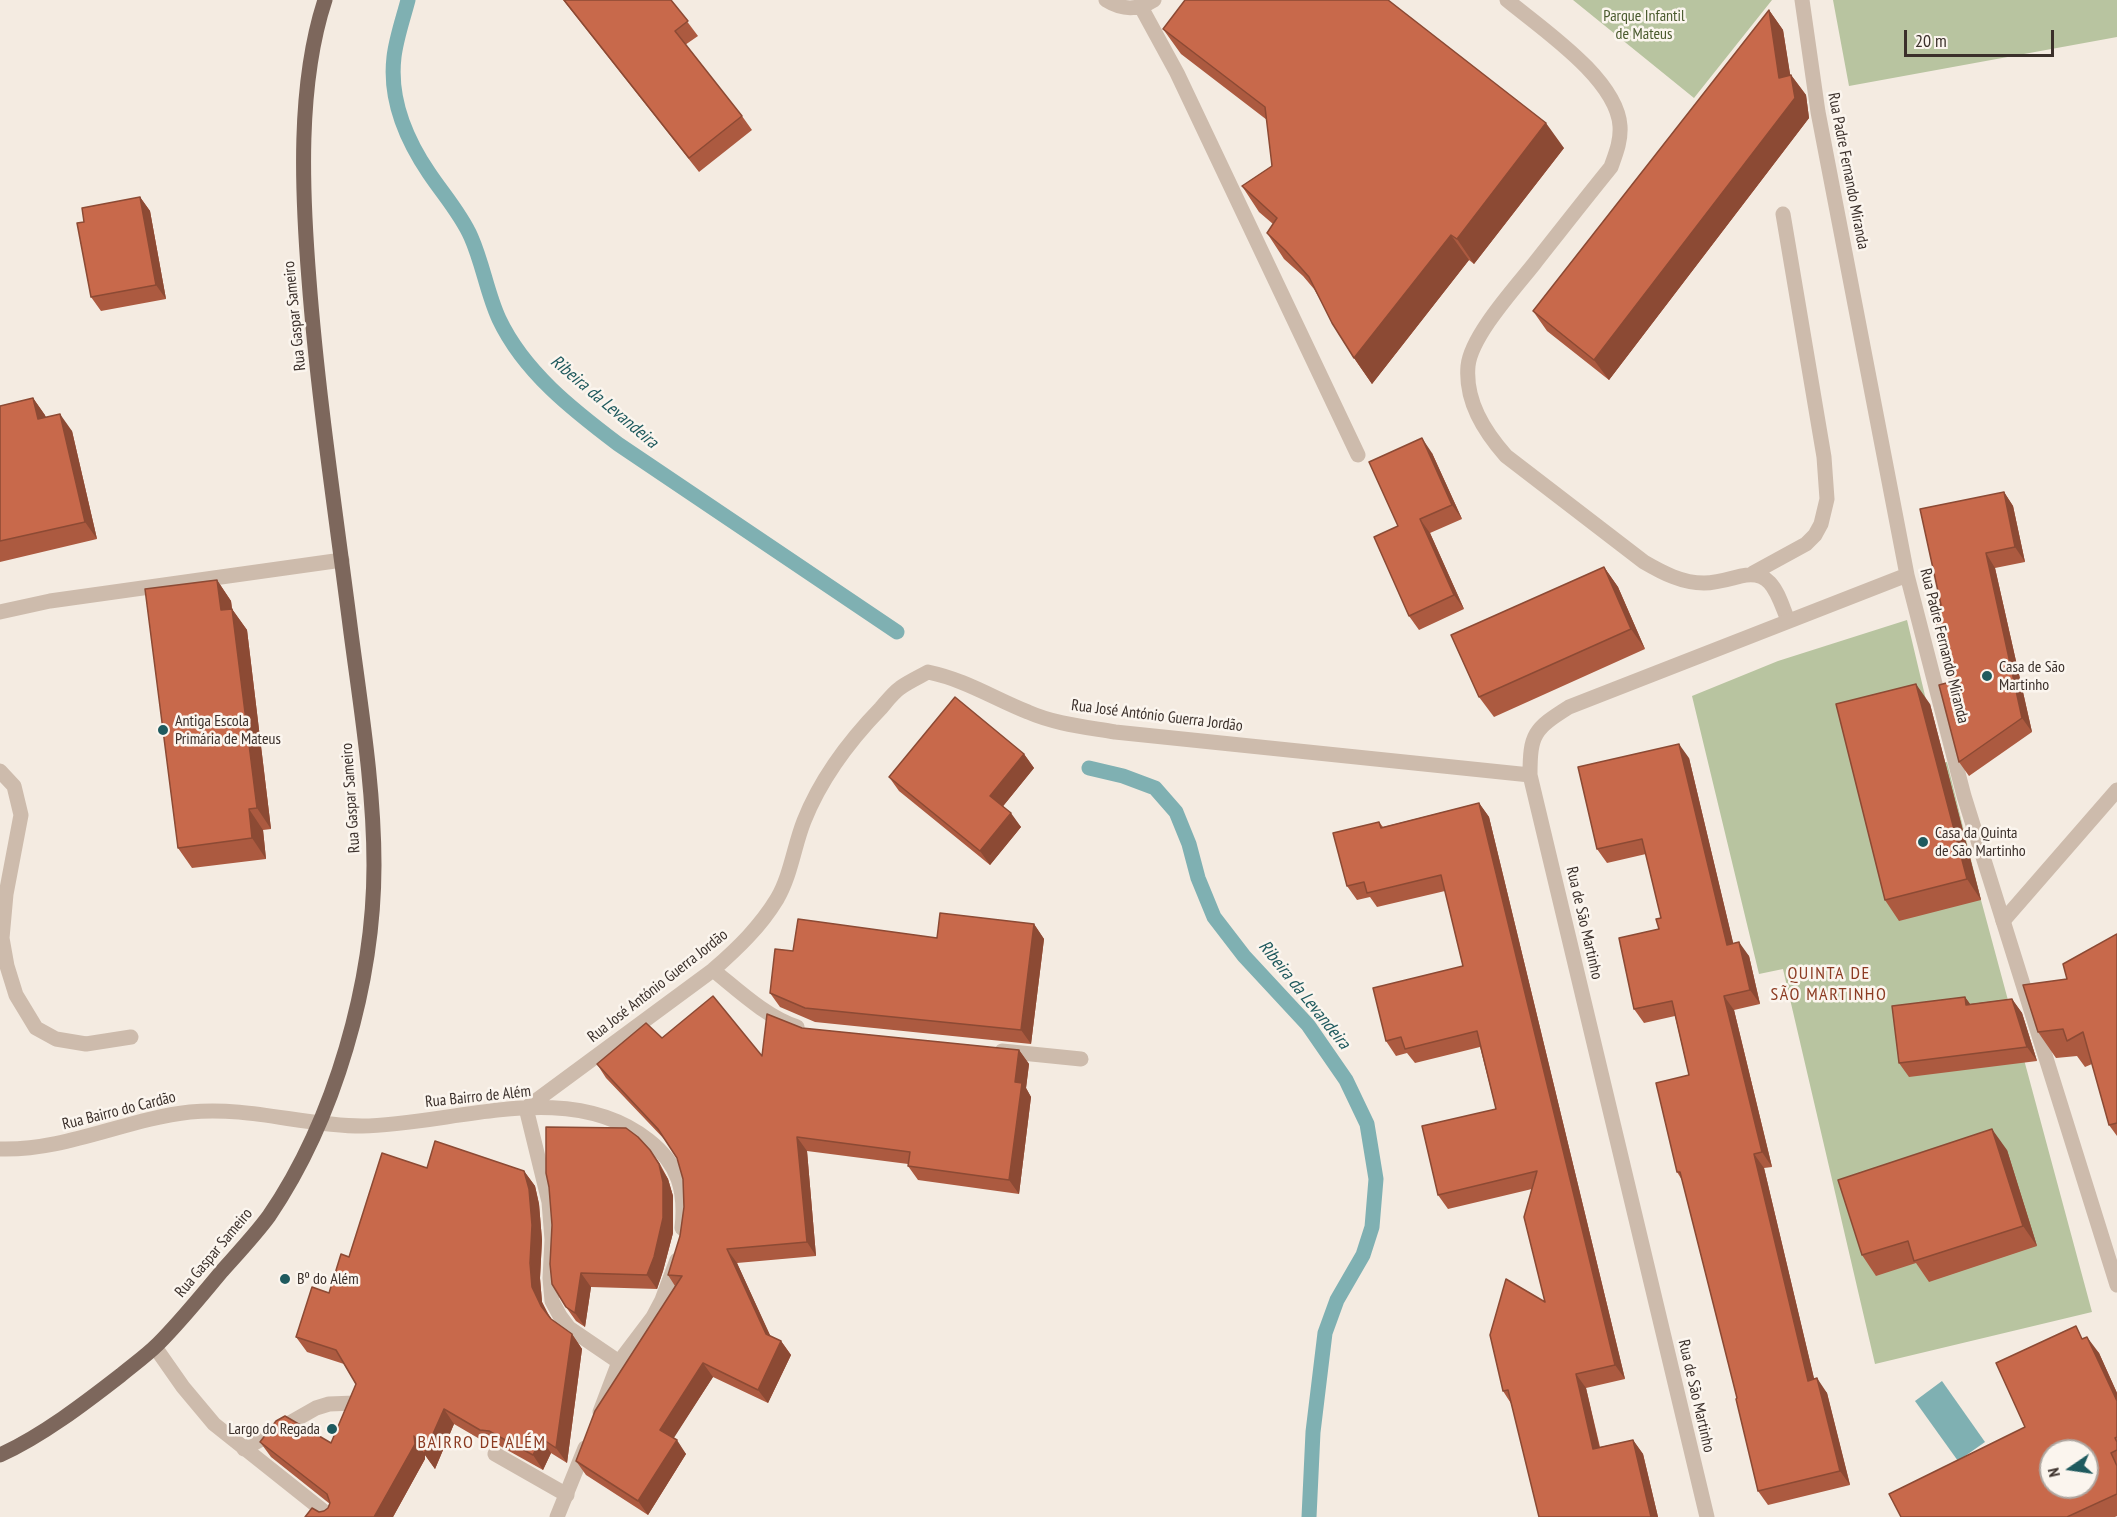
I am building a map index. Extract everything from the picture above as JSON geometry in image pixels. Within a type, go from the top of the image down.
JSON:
[{"type":"main road","name":"Rua Gaspar Sameiro","points":[[0,1455],[41,1432],[75,1409],[155,1347],[267,1218],[302,1163],[319,1123],[344,1055],[360,995],[371,931],[374,865],[365,734],[311,314],[302,202],[307,90],[320,13],[325,0]]},
{"type":"street","points":[[1106,0],[1129,9],[1147,4],[1177,73],[1358,455]]},
{"type":"street","points":[[1507,0],[1584,64],[1601,82],[1614,103],[1620,125],[1618,148],[1611,167],[1475,343],[1468,364],[1468,385],[1476,412],[1488,436],[1506,456],[1644,562],[1667,574],[1693,582],[1717,582],[1753,573],[1796,551],[1811,540],[1821,524],[1827,499],[1824,456],[1783,214]]},
{"type":"street","name":"Rua Padre Fernando Miranda","points":[[1802,0],[1818,112],[1907,574],[1964,796],[2117,1285]]},
{"type":"street","points":[[0,612],[50,601],[342,560]]},
{"type":"street","points":[[1753,573],[1760,575],[1773,586],[1788,620]]},
{"type":"street","name":"Rua de São Martinho","points":[[1707,1517],[1530,775],[1530,748],[1535,732],[1569,707],[1907,574]]},
{"type":"street","name":"Rua José António Guerra Jordão","points":[[526,1108],[713,970],[742,945],[756,929],[778,896],[791,866],[803,822],[819,789],[841,754],[866,723],[900,688],[928,672],[953,678],[1029,713],[1056,722],[1115,732],[1530,775]]},
{"type":"street","points":[[0,771],[14,786],[21,815],[6,894],[2,938],[7,966],[16,995],[36,1028],[56,1039],[86,1044],[131,1037]]},
{"type":"street","points":[[2003,921],[2117,790]]},
{"type":"street","points":[[713,970],[761,1007],[789,1024],[813,1032]]},
{"type":"street","points":[[988,1049],[1081,1059]]},
{"type":"street","points":[[526,1108],[549,1202],[552,1240],[550,1278],[552,1301],[569,1328],[619,1362]]},
{"type":"street","name":"Rua Bairro de Além","points":[[319,1123],[387,1125],[526,1108],[565,1109],[600,1116],[633,1129],[658,1148],[669,1160],[683,1192],[684,1211],[678,1258],[653,1317],[619,1362],[567,1495],[556,1517]]},
{"type":"street","name":"Rua Bairro do Cardão","points":[[0,1149],[18,1150],[62,1143],[109,1132],[148,1119],[192,1112],[251,1113],[319,1123]]},
{"type":"street","points":[[155,1347],[198,1407],[214,1424],[331,1517]]},
{"type":"street","points":[[244,1449],[316,1408],[329,1404],[355,1403]]},
{"type":"street","points":[[495,1454],[567,1495]]},
{"type":"green space","name":"Parque Infantil de Mateus","points":[[1573,0],[1772,0],[1694,98]]},
{"type":"green space","points":[[1833,0],[2117,0],[2117,37],[1849,86]]},
{"type":"green space","points":[[1907,620],[1941,763],[1947,762],[1981,900],[2092,1312],[1875,1364],[1783,969],[1759,974],[1692,696],[1778,661]]},
{"type":"water","points":[[1942,1381],[1985,1442],[1958,1461],[1915,1401]]},
{"type":"building","points":[[564,0],[671,0],[688,21],[675,31],[742,116],[689,158]]},
{"type":"building","points":[[1185,0],[1388,0],[1546,123],[1457,239],[1451,235],[1354,358],[1332,323],[1309,277],[1267,233],[1277,218],[1242,186],[1272,166],[1265,107],[1163,29]]},
{"type":"building","points":[[1769,10],[1779,78],[1791,75],[1795,98],[1594,360],[1533,311]]},
{"type":"building","points":[[140,197],[156,285],[91,297],[77,223],[84,222],[82,208]]},
{"type":"building","points":[[33,398],[38,419],[60,414],[85,522],[0,541],[0,406]]},
{"type":"building","points":[[1422,438],[1452,505],[1420,519],[1454,595],[1409,616],[1374,537],[1398,526],[1369,462]]},
{"type":"building","points":[[2004,492],[2015,547],[1986,553],[2022,718],[1959,762],[1939,685],[1950,682],[1933,607],[1941,605],[1920,509]]},
{"type":"building","points":[[1604,567],[1631,629],[1479,697],[1451,635]]},
{"type":"building","points":[[217,580],[221,610],[232,609],[257,808],[249,809],[252,838],[178,848],[145,589]]},
{"type":"building","points":[[1916,684],[1967,879],[1885,900],[1836,704]]},
{"type":"building","points":[[955,697],[1024,754],[990,796],[1011,813],[980,851],[889,777]]},
{"type":"building","points":[[1679,744],[1727,945],[1739,942],[1750,990],[1724,996],[1762,1152],[1754,1154],[1808,1381],[1817,1378],[1840,1471],[1758,1491],[1737,1398],[1680,1172],[1677,1172],[1656,1083],[1689,1075],[1672,1001],[1634,1009],[1619,938],[1659,929],[1656,919],[1661,918],[1642,839],[1597,849],[1578,767]]},
{"type":"building","points":[[1479,803],[1615,1365],[1576,1374],[1593,1449],[1633,1440],[1651,1517],[1539,1517],[1508,1390],[1503,1391],[1490,1335],[1506,1279],[1545,1302],[1524,1217],[1537,1171],[1438,1195],[1422,1126],[1496,1109],[1477,1031],[1405,1049],[1401,1037],[1386,1041],[1373,988],[1463,966],[1441,875],[1367,893],[1364,882],[1347,886],[1333,833],[1379,822],[1381,828]]},
{"type":"building","points":[[940,913],[1034,924],[1021,1030],[805,1008],[770,993],[775,949],[793,951],[798,919],[937,938]]},
{"type":"building","points":[[2117,934],[2117,1123],[2109,1125],[2083,1032],[2067,1041],[2063,1029],[2038,1032],[2023,985],[2067,979],[2063,964]]},
{"type":"building","points":[[713,996],[762,1056],[767,1014],[802,1028],[1019,1050],[1015,1082],[1022,1083],[1009,1180],[908,1166],[910,1152],[797,1137],[807,1242],[727,1249],[766,1334],[781,1341],[758,1390],[703,1363],[660,1430],[677,1440],[638,1501],[576,1461],[595,1411],[682,1276],[668,1275],[680,1236],[684,1207],[683,1179],[677,1158],[658,1129],[597,1064],[646,1023],[662,1038]]},
{"type":"building","points":[[1965,997],[1966,1005],[2012,999],[2027,1047],[1899,1063],[1892,1006]]},
{"type":"building","points":[[546,1127],[626,1128],[650,1150],[659,1164],[663,1182],[663,1218],[654,1257],[647,1275],[581,1273],[575,1313],[566,1307],[552,1284],[550,1264],[552,1225],[546,1173]]},
{"type":"building","points":[[1992,1129],[2023,1226],[1914,1261],[1908,1241],[1862,1255],[1838,1180]]},
{"type":"building","points":[[435,1141],[524,1171],[529,1189],[532,1225],[530,1263],[532,1287],[541,1306],[551,1319],[572,1334],[556,1448],[541,1438],[533,1455],[489,1431],[480,1430],[444,1409],[424,1454],[414,1436],[415,1444],[374,1517],[305,1517],[312,1508],[319,1512],[328,1508],[330,1503],[327,1494],[260,1442],[276,1421],[285,1416],[331,1443],[356,1384],[336,1350],[296,1337],[312,1287],[329,1293],[341,1254],[349,1257],[382,1153],[427,1168]]},
{"type":"building","points":[[2076,1326],[2082,1339],[2087,1337],[2117,1401],[2117,1437],[2115,1438],[2117,1450],[2111,1453],[2117,1466],[2117,1494],[2067,1517],[1901,1517],[1889,1494],[2025,1427],[1996,1363]]},
{"type":"waterway","name":"Ribeira da Levandeira","points":[[408,0],[398,36],[393,73],[401,118],[421,160],[467,229],[499,319],[522,356],[551,389],[618,444],[897,632]]},
{"type":"waterway","name":"Ribeira da Levandeira","points":[[1089,768],[1123,776],[1155,788],[1176,812],[1214,917],[1244,956],[1308,1025],[1346,1080],[1367,1124],[1376,1179],[1372,1227],[1363,1255],[1337,1300],[1325,1333],[1313,1432],[1309,1517]]},
{"type":"place","name":"Casa de São Martinho","points":[[1987,676]]},
{"type":"place","name":"Antiga Escola Primária de Mateus","points":[[163,730]]},
{"type":"place","name":"Casa da Quinta de São Martinho","points":[[1923,842]]},
{"type":"place","name":"Bº do Além","points":[[285,1279]]},
{"type":"place","name":"Largo do Regada","points":[[332,1429]]},
{"type":"district","name":"QUINTA DE SÃO MARTINHO","points":[[1829,984]]},
{"type":"district","name":"BAIRRO DE ALÉM","points":[[482,1443]]}]
